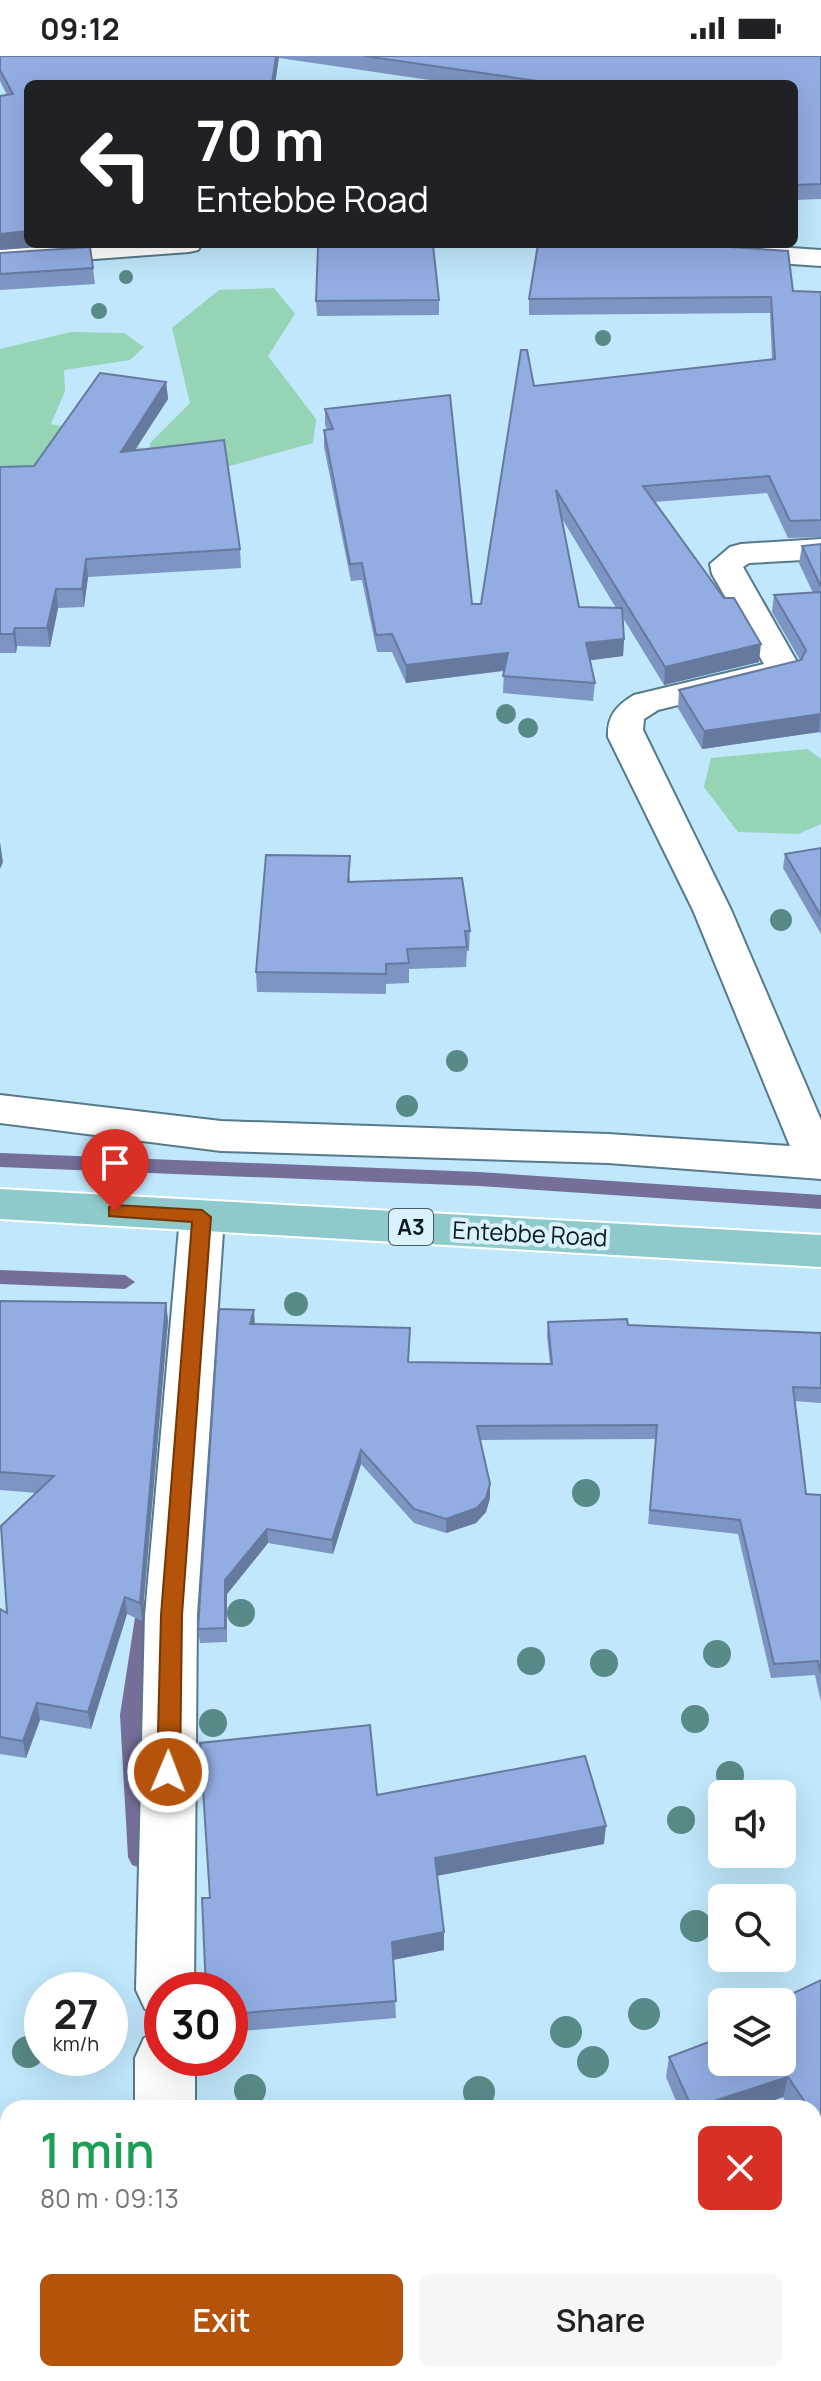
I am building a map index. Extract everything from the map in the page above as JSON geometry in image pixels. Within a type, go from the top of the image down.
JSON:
[{"type":"main road","name":"Entebbe Road","points":[[0,1204],[821,1251]]},
{"type":"street","points":[[0,258],[135,248]]},
{"type":"street","points":[[675,248],[821,258]]},
{"type":"street","points":[[820,1163],[712,910],[626,737],[624,722],[629,711],[646,702],[784,669],[728,574],[726,564],[741,554],[821,549]]},
{"type":"street","points":[[0,1109],[252,1138],[543,1143],[755,1155],[820,1163]]},
{"type":"street","points":[[165,1972],[171,1615],[202,1217]]},
{"type":"street","points":[[165,2076],[165,2100]]},
{"type":"green space","points":[[274,288],[295,314],[268,356],[316,419],[313,443],[219,469],[0,474],[0,349],[71,332],[124,333],[144,347],[130,360],[64,370],[65,391],[51,424],[119,438],[149,452],[150,443],[190,403],[172,328],[219,290]]},
{"type":"green space","points":[[808,749],[821,759],[821,824],[798,834],[738,832],[704,787],[711,758]]},
{"type":"building","points":[[0,56],[276,56],[273,80],[24,80],[24,231],[0,234],[0,96],[13,94],[0,70]]},
{"type":"building","points":[[364,56],[821,56],[821,184],[798,185],[798,80],[530,80]]},
{"type":"building","points":[[90,248],[93,268],[0,274],[0,253]]},
{"type":"building","points":[[318,248],[433,248],[439,300],[316,301]]},
{"type":"building","points":[[537,248],[744,248],[788,251],[793,291],[821,292],[821,520],[790,521],[769,476],[643,486],[724,598],[734,598],[761,644],[665,667],[556,490],[579,607],[622,608],[624,639],[586,643],[595,683],[503,676],[508,653],[406,665],[392,634],[376,635],[362,563],[350,564],[324,430],[333,429],[325,409],[450,395],[472,604],[481,604],[521,350],[527,350],[534,386],[775,359],[771,297],[529,299]]},
{"type":"building","points":[[100,373],[166,382],[121,452],[224,440],[240,549],[86,559],[82,589],[56,589],[47,628],[15,628],[13,634],[0,634],[0,467],[34,466]]},
{"type":"building","points":[[821,544],[821,587],[802,546]]},
{"type":"building","points":[[821,592],[821,714],[704,731],[679,690],[801,660],[806,650],[774,595]]},
{"type":"building","points":[[821,848],[821,916],[785,854]]},
{"type":"building","points":[[266,855],[350,856],[348,882],[462,878],[470,931],[465,931],[467,947],[407,949],[409,963],[386,964],[386,974],[256,972]]},
{"type":"building","points":[[0,1301],[166,1303],[140,1603],[125,1597],[88,1712],[37,1703],[23,1741],[0,1737],[0,1609],[7,1613],[1,1526],[54,1476],[0,1472]]},
{"type":"building","points":[[219,1309],[254,1310],[250,1324],[410,1328],[408,1362],[552,1364],[548,1322],[627,1319],[628,1325],[821,1333],[821,1388],[793,1387],[806,1494],[821,1495],[821,1674],[818,1661],[774,1664],[740,1520],[650,1510],[657,1425],[477,1426],[490,1484],[486,1498],[477,1508],[446,1519],[414,1509],[361,1450],[332,1540],[267,1529],[225,1580],[225,1628],[198,1629]]},
{"type":"building","points":[[370,1725],[377,1795],[585,1756],[606,1826],[435,1858],[444,1932],[392,1942],[396,2001],[248,2013],[248,1972],[205,1972],[202,1898],[210,1898],[200,1743]]},
{"type":"building","points":[[821,1980],[821,2100],[804,2100],[788,2077],[717,2100],[688,2100],[669,2057],[708,2042],[708,2076],[796,2076],[796,1992]]},
{"type":"waterway","points":[[0,1160],[479,1179],[821,1202]]},
{"type":"waterway","points":[[0,1277],[125,1282]]},
{"type":"waterway","points":[[141,1857],[132,1715],[148,1611]]},
{"type":"route","points":[[115,1211],[202,1217],[171,1615],[168,1772]]}]
